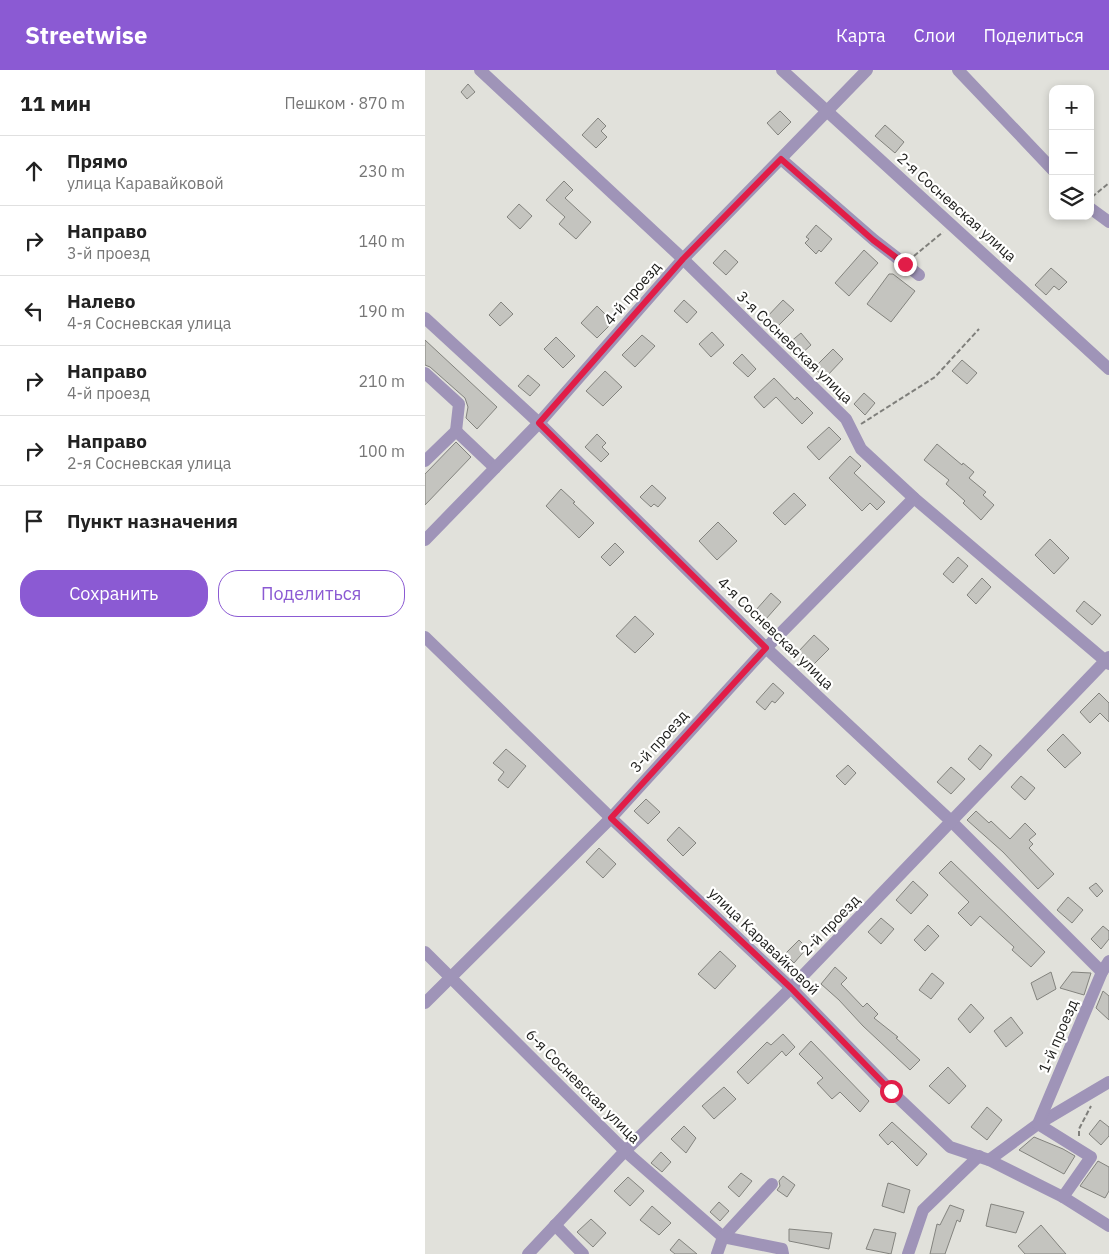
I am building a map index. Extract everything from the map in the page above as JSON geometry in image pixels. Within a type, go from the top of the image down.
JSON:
[{"type":"street","name":"3-я Сосневская улица","points":[[480,70],[683,259],[846,419],[861,449],[914,498],[1108,661]]},
{"type":"street","name":"2-я Сосневская улица","points":[[782,70],[1109,369]]},
{"type":"street","name":"4-й проезд","points":[[425,540],[539,423],[683,259],[867,70]]},
{"type":"street","points":[[958,70],[1049,166]]},
{"type":"street","points":[[781,159],[873,240],[919,275]]},
{"type":"street","points":[[1094,211],[1109,222]]},
{"type":"street","name":"4-я Сосневская улица","points":[[425,318],[539,423],[766,648],[952,822],[1102,972]]},
{"type":"street","points":[[425,373],[459,404],[456,432],[425,461]]},
{"type":"street","points":[[456,432],[495,468]]},
{"type":"street","name":"3-й проезд","points":[[425,1003],[611,818],[766,648],[914,498]]},
{"type":"street","name":"улица Каравайковой","points":[[425,637],[611,818],[791,988],[891,1091],[950,1147],[984,1158],[1063,1197],[1109,1226]]},
{"type":"street","name":"2-й проезд","points":[[528,1254],[625,1151],[791,988],[1108,661]]},
{"type":"street","name":"6-я Сосневская улица","points":[[425,952],[625,1151],[723,1237]]},
{"type":"street","name":"1-й проезд","points":[[1038,1124],[1102,972],[1109,961]]},
{"type":"street","points":[[909,1254],[923,1210],[984,1158],[1109,1082]]},
{"type":"street","points":[[1038,1124],[1091,1157],[1063,1197]]},
{"type":"street","points":[[717,1254],[723,1237],[772,1184]]},
{"type":"street","points":[[555,1226],[583,1254]]},
{"type":"street","points":[[723,1237],[783,1252]]},
{"type":"path","points":[[1094,195],[1109,183]]},
{"type":"path","points":[[905,264],[952,225]]},
{"type":"path","points":[[851,430],[935,377],[979,329]]},
{"type":"path","points":[[1081,1151],[1079,1129],[1092,1104]]},
{"type":"building","points":[[468,84],[475,92],[467,99],[461,92]]},
{"type":"building","points":[[780,111],[791,122],[778,135],[767,123]]},
{"type":"building","points":[[598,118],[606,126],[601,131],[607,137],[596,148],[582,135]]},
{"type":"building","points":[[885,125],[904,142],[895,153],[875,136]]},
{"type":"building","points":[[564,181],[573,190],[565,198],[591,222],[576,239],[559,224],[565,217],[546,200]]},
{"type":"building","points":[[519,204],[532,216],[520,229],[507,217]]},
{"type":"building","points":[[816,225],[832,239],[821,252],[819,250],[816,254],[805,243],[809,239],[806,237]]},
{"type":"building","points":[[725,250],[738,262],[726,275],[713,263]]},
{"type":"building","points":[[864,250],[878,263],[849,296],[835,283]]},
{"type":"building","points":[[1051,268],[1067,282],[1059,290],[1054,286],[1046,295],[1035,285]]},
{"type":"building","points":[[889,274],[893,274],[915,291],[891,322],[867,304]]},
{"type":"building","points":[[684,300],[697,312],[687,323],[674,311]]},
{"type":"building","points":[[783,300],[794,310],[775,329],[765,319]]},
{"type":"building","points":[[501,302],[513,314],[500,326],[489,315]]},
{"type":"building","points":[[597,306],[613,322],[597,338],[581,323]]},
{"type":"building","points":[[712,332],[724,345],[711,357],[699,344]]},
{"type":"building","points":[[801,333],[811,345],[800,355],[789,343]]},
{"type":"building","points":[[642,335],[655,346],[635,367],[622,355]]},
{"type":"building","points":[[556,337],[575,356],[563,368],[544,349]]},
{"type":"building","points":[[425,340],[497,407],[477,429],[466,418],[468,407],[465,398],[430,367],[425,365]]},
{"type":"building","points":[[833,349],[843,359],[825,378],[814,368]]},
{"type":"building","points":[[742,354],[756,369],[748,377],[733,363]]},
{"type":"building","points":[[962,360],[977,373],[967,384],[952,371]]},
{"type":"building","points":[[605,371],[622,387],[603,406],[586,391]]},
{"type":"building","points":[[528,375],[540,385],[530,396],[518,386]]},
{"type":"building","points":[[774,378],[795,400],[797,397],[813,413],[802,424],[776,397],[764,408],[754,397]]},
{"type":"building","points":[[864,393],[875,403],[865,415],[854,404]]},
{"type":"building","points":[[829,427],[841,439],[819,460],[807,447]]},
{"type":"building","points":[[597,434],[606,443],[602,447],[609,454],[601,462],[585,447]]},
{"type":"building","points":[[456,442],[471,457],[425,505],[425,474]]},
{"type":"building","points":[[937,444],[962,465],[963,463],[974,472],[969,478],[986,492],[983,495],[994,505],[981,520],[963,503],[965,501],[946,484],[949,480],[924,460]]},
{"type":"building","points":[[850,456],[861,466],[854,473],[885,502],[877,510],[870,503],[862,511],[829,478]]},
{"type":"building","points":[[652,485],[666,498],[658,507],[654,504],[651,507],[640,497]]},
{"type":"building","points":[[561,489],[594,523],[579,538],[546,506]]},
{"type":"building","points":[[794,493],[806,505],[785,525],[773,513]]},
{"type":"building","points":[[718,522],[737,541],[717,560],[699,541]]},
{"type":"building","points":[[1050,539],[1069,558],[1054,574],[1035,555]]},
{"type":"building","points":[[615,543],[624,552],[610,566],[601,557]]},
{"type":"building","points":[[958,557],[968,566],[953,583],[943,574]]},
{"type":"building","points":[[982,578],[991,587],[976,604],[967,595]]},
{"type":"building","points":[[771,593],[781,602],[766,619],[756,610]]},
{"type":"building","points":[[1084,601],[1101,615],[1092,625],[1076,611]]},
{"type":"building","points":[[635,616],[654,634],[635,653],[616,636]]},
{"type":"building","points":[[814,635],[829,649],[813,665],[798,652]]},
{"type":"building","points":[[773,683],[784,693],[775,703],[772,701],[765,710],[756,702]]},
{"type":"building","points":[[1099,693],[1109,703],[1109,722],[1100,713],[1090,723],[1080,712]]},
{"type":"building","points":[[1063,734],[1081,753],[1065,768],[1047,750]]},
{"type":"building","points":[[980,745],[992,755],[980,770],[968,759]]},
{"type":"building","points":[[506,749],[526,766],[508,788],[498,780],[504,772],[493,763]]},
{"type":"building","points":[[848,765],[856,773],[845,785],[836,776]]},
{"type":"building","points":[[951,767],[965,779],[951,794],[937,782]]},
{"type":"building","points":[[1021,776],[1035,788],[1025,800],[1011,787]]},
{"type":"building","points":[[646,799],[660,812],[648,824],[634,811]]},
{"type":"building","points":[[976,811],[989,823],[991,821],[1010,839],[1025,823],[1036,834],[1029,840],[1033,844],[1029,848],[1054,874],[1038,889],[1003,852],[967,820]]},
{"type":"building","points":[[679,827],[696,843],[683,856],[667,840]]},
{"type":"building","points":[[599,848],[616,864],[603,878],[586,862]]},
{"type":"building","points":[[951,861],[1045,952],[1031,967],[1012,950],[1014,947],[980,916],[971,926],[958,913],[969,902],[939,873]]},
{"type":"building","points":[[913,881],[928,895],[911,914],[896,900]]},
{"type":"building","points":[[1096,883],[1103,891],[1097,897],[1089,888]]},
{"type":"building","points":[[1068,897],[1083,910],[1072,923],[1057,910]]},
{"type":"building","points":[[881,918],[894,929],[881,944],[868,932]]},
{"type":"building","points":[[928,925],[939,936],[925,951],[914,940]]},
{"type":"building","points":[[1103,926],[1109,931],[1109,939],[1101,949],[1091,939]]},
{"type":"building","points":[[799,940],[807,948],[794,963],[785,954]]},
{"type":"building","points":[[720,951],[736,966],[715,989],[698,974]]},
{"type":"building","points":[[835,967],[847,978],[841,984],[863,1007],[867,1003],[878,1014],[874,1018],[898,1037],[896,1038],[920,1060],[910,1070],[821,984]]},
{"type":"building","points":[[1051,972],[1056,989],[1037,1000],[1031,983]]},
{"type":"building","points":[[1072,972],[1091,973],[1084,995],[1060,988]]},
{"type":"building","points":[[932,973],[944,983],[931,999],[919,990]]},
{"type":"building","points":[[1103,991],[1109,996],[1109,1020],[1096,1008]]},
{"type":"building","points":[[971,1004],[984,1018],[970,1033],[958,1019]]},
{"type":"building","points":[[1011,1017],[1023,1033],[1006,1047],[994,1031]]},
{"type":"building","points":[[783,1034],[795,1047],[786,1056],[782,1051],[748,1084],[737,1072],[767,1042],[771,1045]]},
{"type":"building","points":[[811,1041],[869,1101],[860,1112],[840,1092],[832,1099],[817,1083],[823,1078],[799,1054]]},
{"type":"building","points":[[948,1067],[966,1086],[949,1104],[929,1086]]},
{"type":"building","points":[[724,1087],[736,1099],[714,1119],[702,1106]]},
{"type":"building","points":[[987,1107],[1002,1120],[987,1140],[971,1127]]},
{"type":"building","points":[[1100,1120],[1109,1127],[1109,1136],[1101,1145],[1089,1134]]},
{"type":"building","points":[[892,1122],[927,1154],[917,1166],[892,1141],[888,1145],[879,1135]]},
{"type":"building","points":[[684,1126],[696,1138],[686,1153],[671,1139]]},
{"type":"building","points":[[1034,1137],[1075,1156],[1064,1174],[1019,1150]]},
{"type":"building","points":[[661,1152],[671,1162],[662,1172],[651,1163]]},
{"type":"building","points":[[1098,1161],[1109,1167],[1109,1191],[1105,1198],[1080,1186]]},
{"type":"building","points":[[741,1173],[752,1181],[739,1197],[728,1187]]},
{"type":"building","points":[[783,1176],[795,1185],[787,1197],[777,1190],[780,1186],[779,1181]]},
{"type":"building","points":[[628,1177],[644,1191],[630,1206],[614,1191]]},
{"type":"building","points":[[888,1183],[910,1190],[904,1213],[882,1206]]},
{"type":"building","points":[[719,1202],[729,1211],[720,1221],[710,1212]]},
{"type":"building","points":[[991,1204],[1024,1212],[1016,1233],[986,1226]]},
{"type":"building","points":[[950,1205],[964,1210],[960,1222],[957,1220],[945,1254],[930,1254],[937,1224],[940,1225]]},
{"type":"building","points":[[652,1206],[671,1223],[659,1235],[640,1220]]},
{"type":"building","points":[[591,1219],[606,1233],[593,1247],[577,1232]]},
{"type":"building","points":[[1041,1225],[1066,1254],[1025,1254],[1018,1246]]},
{"type":"building","points":[[789,1229],[832,1233],[829,1249],[789,1241]]},
{"type":"building","points":[[874,1229],[896,1233],[891,1254],[866,1249]]},
{"type":"building","points":[[679,1239],[697,1254],[675,1254],[670,1250]]},
{"type":"route","points":[[891,1091],[791,988],[611,818],[766,648],[539,423],[683,259],[781,159],[873,240],[905,264]]}]
